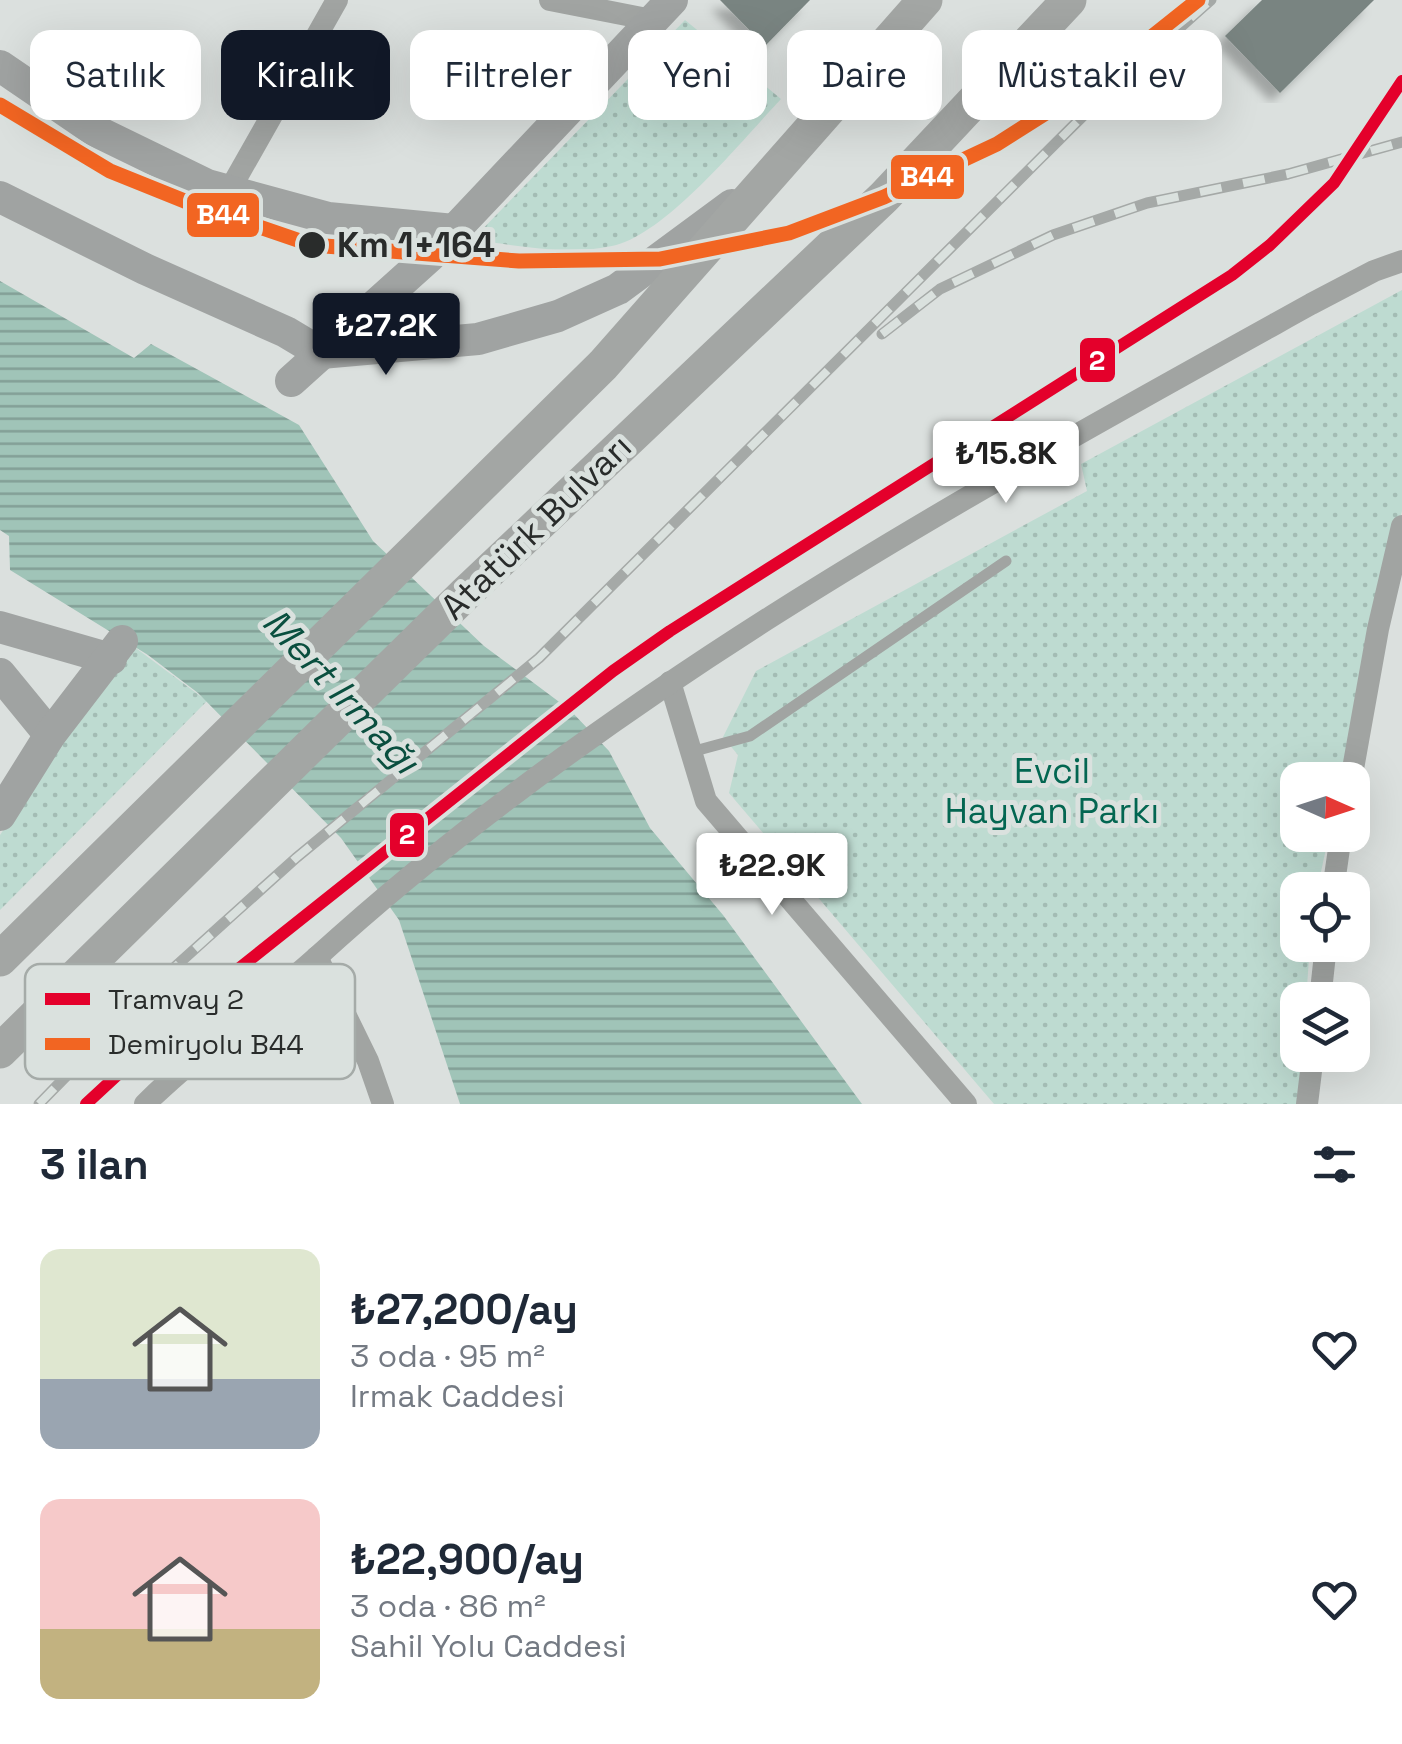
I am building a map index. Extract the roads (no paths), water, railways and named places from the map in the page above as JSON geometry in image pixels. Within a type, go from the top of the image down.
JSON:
[{"type":"main road","name":"Atatürk Bulvarı","points":[[0,959],[604,365],[925,0]]},
{"type":"main road","name":"Atatürk Bulvarı","points":[[88,964],[465,594],[884,196],[1069,0]]},
{"type":"main road","points":[[290,381],[430,256],[662,10]]},
{"type":"main road","points":[[0,66],[94,130],[208,185],[328,218],[454,230]]},
{"type":"main road","points":[[0,197],[145,270],[286,332],[321,353],[478,339],[558,316],[618,290],[760,184]]},
{"type":"main road","points":[[0,627],[117,650],[50,735],[0,815]]},
{"type":"main road","points":[[0,674],[50,735]]},
{"type":"main road","name":"Atatürk Bulvarı","points":[[0,1051],[25,1026]]},
{"type":"street","points":[[229,191],[337,0]]},
{"type":"street","points":[[550,0],[662,10]]},
{"type":"street","points":[[307,964],[548,768],[670,682],[876,551],[1133,402],[1311,304],[1402,261]]},
{"type":"street","points":[[1354,762],[1402,526]]},
{"type":"street","points":[[670,682],[706,801],[966,1104]]},
{"type":"street","points":[[317,956],[321,964]]},
{"type":"street","points":[[355,1034],[383,1104]]},
{"type":"street","points":[[1307,1104],[1311,1072]]},
{"type":"street","points":[[145,1104],[170,1079]]},
{"type":"lane","points":[[691,752],[750,736],[1006,561]]},
{"type":"water","name":"Mert Irmağı","points":[[0,281],[134,358],[151,344],[299,425],[373,541],[484,646],[570,710],[609,751],[650,828],[723,915],[862,1104],[460,1104],[399,920],[341,838],[198,693],[148,655],[10,570],[9,536],[0,530]]},
{"type":"railway","points":[[178,964],[296,858],[539,658],[1101,98],[1211,0]]},
{"type":"railway","points":[[882,334],[940,289],[1053,235],[1147,203],[1288,174],[1402,142]]},
{"type":"railway","points":[[39,1104],[63,1079]]},
{"type":"tram line","name":"2","points":[[245,964],[613,671],[670,631],[1232,275],[1270,245],[1334,183],[1402,81]]},
{"type":"tram line","name":"2","points":[[86,1104],[113,1079]]},
{"type":"rail line","name":"B44","points":[[0,105],[110,171],[312,245],[519,261],[660,259],[789,233],[884,197],[997,144],[1095,82],[1198,0]]},
{"type":"place","name":"Km 1+164","points":[[312,245]]},
{"type":"park label","name":"Evcil Hayvan Parkı","points":[[1052,791]]}]
